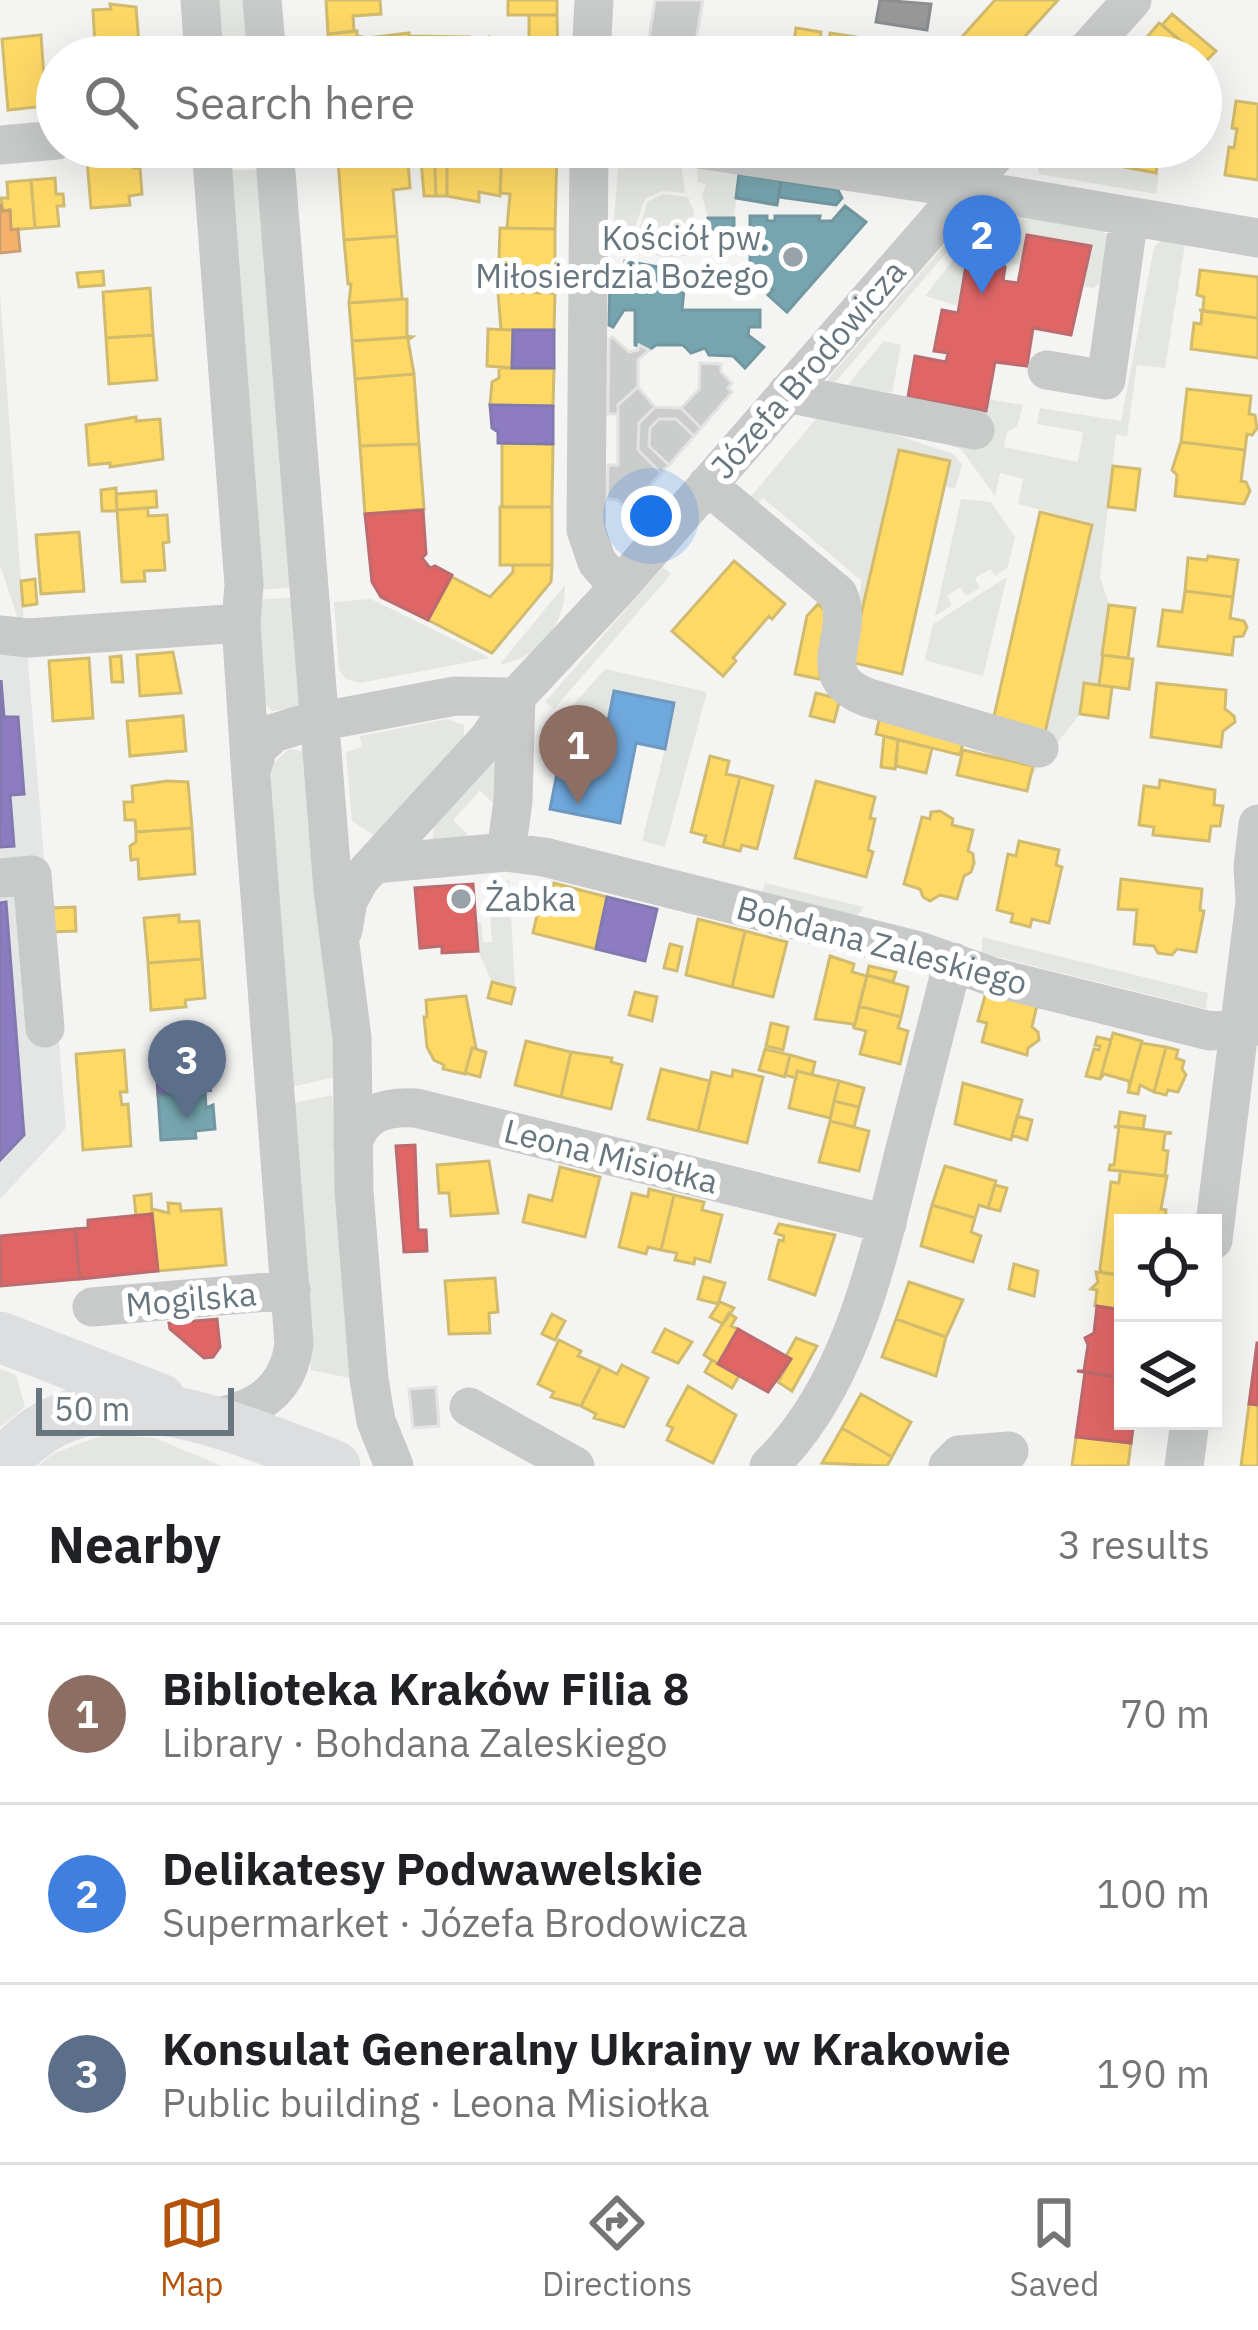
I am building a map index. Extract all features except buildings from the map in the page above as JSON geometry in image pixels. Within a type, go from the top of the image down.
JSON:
[{"type":"main road","points":[[0,1337],[335,1466]]},
{"type":"main road","points":[[2,1466],[38,1432],[81,1413],[137,1406],[211,1418]]},
{"type":"street","points":[[200,0],[203,36]]},
{"type":"street","points":[[262,0],[265,36]]},
{"type":"street","points":[[592,36],[594,0]]},
{"type":"street","points":[[1100,36],[1132,0]]},
{"type":"street","points":[[0,145],[36,142]]},
{"type":"street","points":[[211,1418],[236,1414],[261,1402],[280,1384],[294,1344],[251,779],[241,622],[244,585],[213,168]]},
{"type":"street","points":[[276,168],[320,722],[352,1038],[353,1145],[369,1379],[388,1454]]},
{"type":"street","points":[[589,168],[586,530],[597,562],[619,587]]},
{"type":"street","points":[[825,168],[1258,238]]},
{"type":"street","name":"Józefa Brodowicza","points":[[341,947],[349,901],[360,879],[489,738],[516,698],[619,587],[984,168]]},
{"type":"street","points":[[1129,340],[1140,219]]},
{"type":"street","points":[[1047,370],[1106,380],[1140,219]]},
{"type":"street","points":[[787,393],[975,430]]},
{"type":"street","points":[[707,485],[838,594],[844,614],[836,670],[853,692],[1040,748]]},
{"type":"street","points":[[1,635],[28,638],[241,622]]},
{"type":"street","points":[[251,779],[254,753],[263,741],[284,729],[455,696],[516,698],[513,801],[506,853]]},
{"type":"street","points":[[1221,1214],[1242,1145],[1256,902],[1252,867],[1258,824]]},
{"type":"street","name":"Bohdana Zaleskiego","points":[[374,864],[506,853],[565,861],[1210,1031],[1249,1028]]},
{"type":"street","points":[[0,878],[32,875],[46,1028]]},
{"type":"street","points":[[769,1466],[790,1443],[844,1351],[886,1224],[953,962]]},
{"type":"street","name":"Leona Misiołka","points":[[353,1145],[356,1131],[371,1115],[416,1108],[886,1224]]},
{"type":"street","name":"Mogilska","points":[[92,1307],[291,1291]]},
{"type":"street","points":[[469,1407],[575,1466]]},
{"type":"street","points":[[1184,1466],[1189,1430]]},
{"type":"street","points":[[948,1466],[959,1455],[1009,1451]]},
{"type":"shaded area","points":[[207,0],[256,0],[259,36],[210,36]]},
{"type":"shaded area","points":[[618,168],[682,168],[685,193],[662,191],[645,199],[634,231],[627,231],[627,244],[612,243]]},
{"type":"shaded area","points":[[697,168],[739,174],[734,218],[708,218],[702,195],[706,185],[698,182]]},
{"type":"shaded area","points":[[1038,168],[1120,168],[1159,174],[1156,194],[1039,174]]},
{"type":"shaded area","points":[[268,169],[301,587],[252,590],[221,171]]},
{"type":"shaded area","points":[[663,194],[688,197],[694,212],[689,256],[661,257],[635,245],[647,202]]},
{"type":"shaded area","points":[[999,212],[1015,215],[1006,263],[965,255],[963,248]]},
{"type":"shaded area","points":[[1018,217],[1102,230],[1107,236],[1101,283],[1084,287],[1090,246],[1027,235],[1021,265],[1010,263]]},
{"type":"shaded area","points":[[967,219],[972,223],[826,393],[828,379]]},
{"type":"shaded area","points":[[1162,240],[1185,244],[1165,368],[1137,365],[1127,436],[1116,435],[1100,577],[1109,605],[1099,685],[1084,684],[1080,714],[1032,775],[1057,514],[1018,504],[1023,479],[1000,473],[995,496],[961,449],[896,427],[941,403],[986,410],[988,399],[1023,405],[1004,447],[1078,462],[1083,432],[1037,424],[1040,408],[1121,421],[1154,247]]},
{"type":"shaded area","points":[[954,259],[967,260],[959,306],[925,296]]},
{"type":"shaded area","points":[[0,293],[24,624],[20,625],[0,565]]},
{"type":"shaded area","points":[[884,341],[901,345],[892,393],[850,386],[849,383]]},
{"type":"shaded area","points":[[820,414],[953,454],[962,465],[955,489],[945,486],[950,461],[898,451],[853,650],[847,649],[862,581],[763,498],[749,513],[742,507]]},
{"type":"shaded area","points":[[961,499],[991,502],[1015,537],[1008,567],[995,576],[990,569],[975,578],[980,588],[966,596],[960,587],[947,596],[952,605],[935,616]]},
{"type":"shaded area","points":[[663,567],[671,574],[554,709],[545,702]]},
{"type":"shaded area","points":[[1007,577],[983,676],[925,660],[933,624]]},
{"type":"shaded area","points":[[565,585],[561,613],[547,637],[526,655],[499,665]]},
{"type":"shaded area","points":[[302,597],[303,705],[273,711],[264,703],[253,600]]},
{"type":"shaded area","points":[[371,599],[490,658],[360,683],[346,679],[339,670],[334,602]]},
{"type":"shaded area","points":[[0,645],[27,649],[66,1128],[0,1199]]},
{"type":"shaded area","points":[[605,669],[707,692],[665,847],[642,841],[665,749],[614,692],[607,723],[564,715]]},
{"type":"shaded area","points":[[447,719],[464,725],[464,738],[377,837],[352,821],[346,752],[362,747],[360,736]]},
{"type":"shaded area","points":[[558,722],[586,727],[580,758],[543,750],[543,737]]},
{"type":"shaded area","points":[[289,749],[302,751],[313,761],[335,1077],[291,1087],[269,786],[273,764]]},
{"type":"shaded area","points":[[492,760],[502,760],[498,807],[480,791],[453,820],[471,838],[432,844],[434,824]]},
{"type":"shaded area","points":[[509,880],[515,988],[492,982],[478,951],[476,922],[481,922],[483,942],[492,942],[489,902],[499,901],[497,883]]},
{"type":"shaded area","points":[[765,883],[864,907],[854,921],[761,897]]},
{"type":"shaded area","points":[[982,937],[1208,993],[1206,1009],[982,953]]},
{"type":"shaded area","points":[[332,1095],[354,1376],[349,1378],[311,1370],[294,1103]]},
{"type":"shaded area","points":[[0,1369],[16,1375],[25,1407],[0,1427]]},
{"type":"shaded area","points":[[106,1434],[155,1438],[222,1466],[38,1466],[54,1453]]},
{"type":"place","name":"Kościół pw. Miłosierdzia Bożego","points":[[793,257]]},
{"type":"place","name":"Delikatesy Podwawelskie","points":[[982,294]]},
{"type":"place","name":"Biblioteka Kraków Filia 8","points":[[578,804]]},
{"type":"place","name":"Żabka","points":[[461,899]]},
{"type":"place","name":"Konsulat Generalny Ukrainy w Krakowie","points":[[187,1119]]}]
